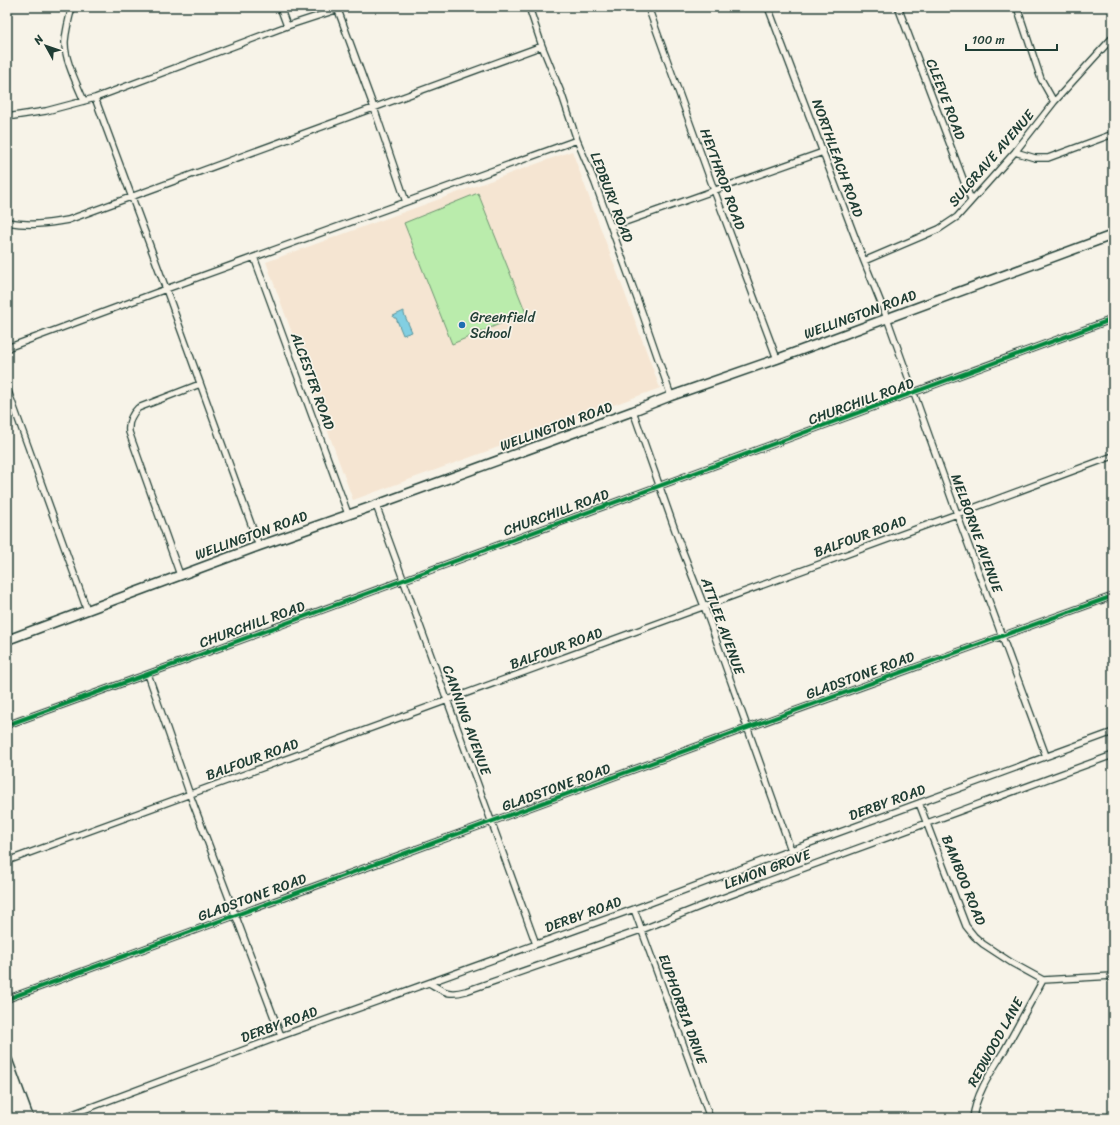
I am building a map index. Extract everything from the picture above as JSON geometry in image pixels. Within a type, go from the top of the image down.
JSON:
[{"type":"highway","points":[[7,1060],[28,1118]]},
{"type":"highway","points":[[7,1088],[18,1118]]},
{"type":"main road","name":"WELLINGTON ROAD","points":[[7,640],[259,546],[633,412],[671,396],[777,359],[1113,235]]},
{"type":"street","points":[[72,7],[66,34],[66,49],[69,63],[84,102]]},
{"type":"street","points":[[280,7],[287,26]]},
{"type":"street","points":[[7,117],[46,111],[84,102],[287,26],[345,7]]},
{"type":"street","name":"LEDBURY ROAD","points":[[529,7],[577,140],[611,226],[671,396]]},
{"type":"street","name":"HEYTHROP ROAD","points":[[648,7],[777,359]]},
{"type":"street","name":"NORTHLEACH ROAD","points":[[768,7],[887,318]]},
{"type":"street","name":"CLEEVE ROAD","points":[[898,7],[971,200]]},
{"type":"street","points":[[1017,7],[1041,79],[1054,102]]},
{"type":"street","points":[[338,10],[374,108],[406,202]]},
{"type":"street","name":"SULGRAVE AVENUE","points":[[864,261],[939,229],[957,217],[1015,152],[1054,102],[1113,37]]},
{"type":"street","points":[[7,222],[32,225],[48,224],[68,220],[542,46]]},
{"type":"street","points":[[95,98],[259,546]]},
{"type":"street","points":[[1015,152],[1035,158],[1048,158],[1113,134]]},
{"type":"street","points":[[7,348],[254,256],[577,140]]},
{"type":"street","points":[[611,226],[823,152]]},
{"type":"street","name":"ALCESTER ROAD","points":[[254,256],[348,514]]},
{"type":"street","name":"MELBORNE AVENUE","points":[[887,318],[956,514],[1046,756]]},
{"type":"street","name":"CHURCHILL ROAD","points":[[7,725],[1113,319]]},
{"type":"street","points":[[180,575],[129,426],[132,416],[138,408],[200,384]]},
{"type":"street","points":[[7,388],[87,610]]},
{"type":"street","name":"ATTLEE AVENUE","points":[[633,412],[681,547],[704,606],[790,850]]},
{"type":"street","name":"BALFOUR ROAD","points":[[7,861],[1113,456]]},
{"type":"street","name":"CANNING AVENUE","points":[[376,505],[536,944]]},
{"type":"street","name":"GLADSTONE ROAD","points":[[7,999],[747,728],[1113,596]]},
{"type":"street","points":[[148,674],[190,795],[281,1036]]},
{"type":"street","name":"DERBY ROAD","points":[[62,1118],[281,1036],[634,909],[790,850],[1113,732]]},
{"type":"street","name":"LEMON GROVE","points":[[429,983],[449,994],[466,991],[641,930],[714,901],[1113,755]]},
{"type":"street","name":"BAMBOO ROAD","points":[[919,803],[928,823],[966,926],[983,944],[1012,963],[1043,980]]},
{"type":"street","name":"EUPHORBIA DRIVE","points":[[634,909],[710,1118]]},
{"type":"street","points":[[1043,980],[1113,976]]},
{"type":"street","name":"REDWOOD LANE","points":[[973,1118],[976,1101],[1043,980]]},
{"type":"shaded area","name":"Greenfield School","points":[[572,151],[660,388],[353,500],[266,262]]},
{"type":"green space","points":[[478,193],[526,313],[452,344],[404,223]]},
{"type":"water","points":[[404,311],[412,332],[403,335],[396,318],[393,316]]},
{"type":"cycle path","points":[[7,725],[1113,319]]},
{"type":"cycle path","points":[[7,999],[747,728],[1113,596]]},
{"type":"place","name":"Greenfield School","points":[[462,325]]}]
